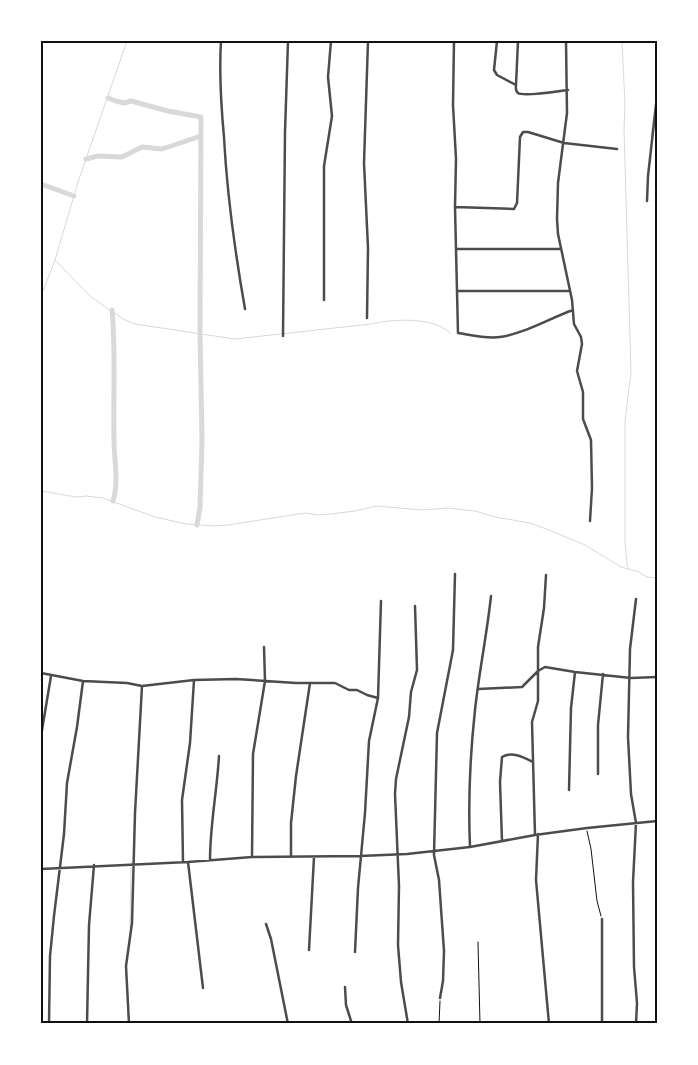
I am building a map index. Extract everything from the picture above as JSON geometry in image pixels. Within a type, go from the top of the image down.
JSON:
[{"type":"street","points":[[221,41],[220,76],[225,166],[245,309]]},
{"type":"street","points":[[283,334],[288,41]]},
{"type":"street","points":[[324,300],[324,166],[332,116],[328,77],[331,41]]},
{"type":"street","points":[[367,318],[368,241],[364,163],[368,41]]},
{"type":"street","points":[[454,41],[453,105],[456,159],[455,207],[458,333],[488,337],[515,334],[572,310]]},
{"type":"street","points":[[496,41],[495,72],[516,85]]},
{"type":"street","points":[[518,41],[516,85],[518,93],[526,95],[568,90]]},
{"type":"street","points":[[566,41],[568,90],[564,144],[558,183],[557,219],[574,324],[581,337],[582,344],[577,371],[583,392],[583,419],[591,440],[592,488],[590,521]]},
{"type":"street","points":[[648,201],[648,176],[657,96]]},
{"type":"street","points":[[455,207],[514,209],[517,203],[521,134],[528,132],[564,144],[617,149]]},
{"type":"street","points":[[456,249],[561,249]]},
{"type":"street","points":[[458,290],[570,291]]},
{"type":"street","points":[[440,998],[443,981],[443,940],[435,852],[437,727],[453,650],[455,574]]},
{"type":"street","points":[[546,575],[544,608],[538,647],[538,701],[532,722],[536,880],[549,1024]]},
{"type":"street","points":[[470,848],[470,772],[478,690],[491,596]]},
{"type":"street","points":[[636,599],[630,649],[629,756],[631,794],[636,823],[634,882],[636,1024]]},
{"type":"street","points":[[355,952],[369,741],[378,698],[381,601]]},
{"type":"street","points":[[408,1024],[401,982],[398,946],[400,916],[395,794],[396,779],[409,717],[411,692],[417,670],[415,606]]},
{"type":"street","points":[[252,857],[254,743],[265,681],[264,647]]},
{"type":"street","points":[[478,690],[522,687],[538,671],[545,667],[631,678],[657,677]]},
{"type":"street","points":[[569,790],[571,708],[575,672]]},
{"type":"street","points":[[41,673],[82,681],[127,683],[142,686],[194,680],[247,680],[335,684],[378,698]]},
{"type":"street","points":[[598,774],[598,725],[603,674]]},
{"type":"street","points":[[41,736],[51,676]]},
{"type":"street","points":[[182,862],[182,800],[188,762],[194,680]]},
{"type":"street","points":[[49,1024],[50,956],[64,834],[67,783],[77,727],[82,681]]},
{"type":"street","points":[[291,857],[291,823],[296,776],[310,683]]},
{"type":"street","points":[[129,1024],[126,966],[132,923],[135,813],[142,686]]},
{"type":"street","points":[[502,841],[500,762],[502,757],[510,754],[533,762]]},
{"type":"street","points":[[210,860],[210,837],[217,789],[219,756]]},
{"type":"street","points":[[41,869],[252,857],[397,855],[470,848],[536,834],[657,821]]},
{"type":"street","points":[[310,950],[314,857]]},
{"type":"street","points":[[188,862],[203,988]]},
{"type":"street","points":[[87,1024],[89,925],[94,865]]},
{"type":"street","points":[[602,919],[602,1024]]},
{"type":"street","points":[[266,924],[271,939],[288,1024]]},
{"type":"street","points":[[345,987],[346,1005],[352,1024]]},
{"type":"path","points":[[586,828],[592,849],[598,908],[602,919]]},
{"type":"path","points":[[478,942],[480,1024]]},
{"type":"path","points":[[439,1024],[440,998]]},
{"type":"waterway","points":[[41,296],[55,260],[78,182],[127,41]]},
{"type":"waterway","points":[[622,41],[631,372],[625,421],[625,542],[629,569]]},
{"type":"waterway","points":[[108,98],[124,103],[131,101],[168,111],[201,117],[200,333],[202,441],[200,507],[197,525]]},
{"type":"waterway","points":[[651,136],[654,115]]},
{"type":"waterway","points":[[86,159],[98,156],[122,157],[142,147],[162,149],[201,136]]},
{"type":"waterway","points":[[41,184],[74,196]]},
{"type":"waterway","points":[[55,260],[91,297],[125,320],[135,324],[235,339],[413,320],[435,324],[451,334]]},
{"type":"waterway","points":[[112,310],[116,479],[113,501]]},
{"type":"waterway","points":[[41,491],[76,497],[103,498],[155,517],[186,524],[215,526],[305,513],[331,514],[377,506],[422,510],[448,508],[475,511],[495,517],[530,523],[585,545],[621,567],[639,572],[647,577],[657,578]]},
{"type":"waterway","points":[[130,928],[131,861]]}]
